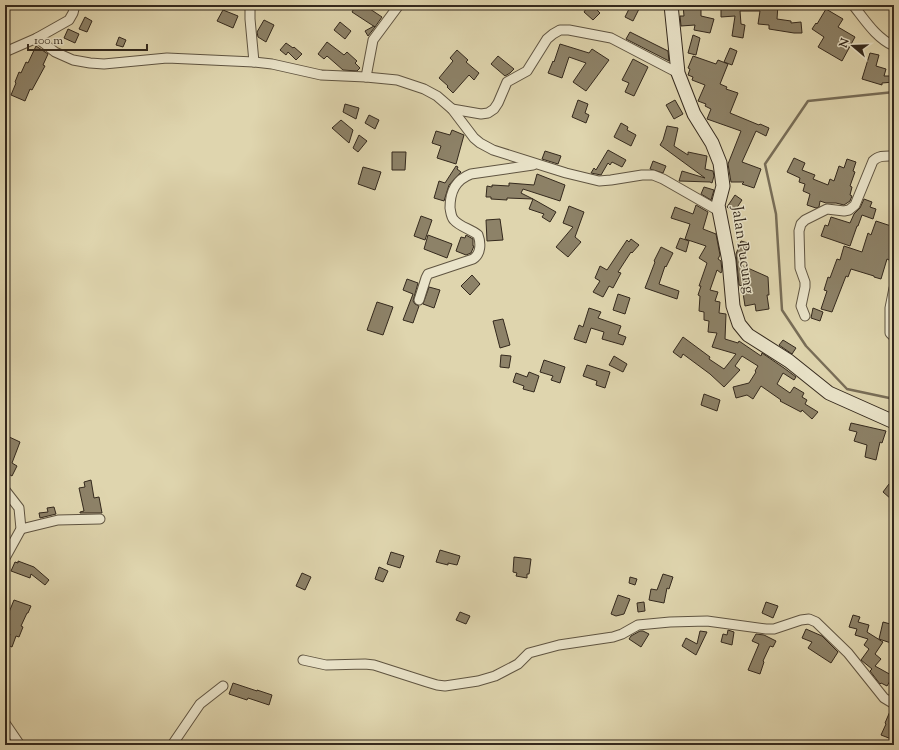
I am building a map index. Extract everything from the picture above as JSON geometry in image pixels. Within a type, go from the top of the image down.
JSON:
[{"type":"main road","name":"Jalan Pucung","points":[[671,5],[678,73],[694,114],[712,143],[720,163],[723,182],[718,202],[729,260],[735,316],[743,330],[755,340],[789,361],[829,393],[894,422]]},
{"type":"street","points":[[5,52],[37,38],[69,20],[75,5]]},
{"type":"street","points":[[250,5],[254,62]]},
{"type":"street","points":[[366,77],[373,40],[399,5]]},
{"type":"street","points":[[852,5],[876,34],[888,44],[894,46]]},
{"type":"street","points":[[452,109],[481,114],[494,110],[507,82],[527,71],[547,40],[560,30],[569,30],[611,38],[678,73]]},
{"type":"street","points":[[37,38],[55,52],[73,60],[90,63],[104,64],[167,58],[254,62],[272,64],[322,75],[396,80],[424,89],[438,96],[452,109],[480,143],[492,150],[599,181],[642,175],[652,176],[663,179],[719,211]]},
{"type":"street","points":[[805,316],[801,306],[805,282],[800,268],[799,231],[801,224],[805,220],[827,209],[844,211],[852,208],[855,205],[873,161],[884,156],[894,156]]},
{"type":"street","points":[[419,300],[428,274],[473,259],[479,251],[478,235],[455,221],[451,216],[450,199],[456,184],[464,177],[471,174],[537,164]]},
{"type":"street","points":[[894,288],[890,308],[890,333],[894,337]]},
{"type":"street","points":[[5,490],[19,508],[21,529],[5,558]]},
{"type":"street","points":[[21,529],[58,520],[100,519]]},
{"type":"street","points":[[303,660],[326,665],[374,665],[426,682],[445,686],[478,681],[495,676],[518,664],[529,653],[559,645],[613,637],[638,625],[708,621],[774,629],[801,620],[809,619],[816,622],[848,653],[884,698],[894,704]]},
{"type":"street","points":[[172,745],[200,704],[223,686]]},
{"type":"street","points":[[5,723],[20,745]]},
{"type":"building","points":[[356,5],[364,5],[382,17],[375,27],[352,12]]},
{"type":"building","points":[[582,5],[592,5],[600,13],[593,20],[584,12],[586,9]]},
{"type":"building","points":[[631,5],[639,9],[633,21],[625,17]]},
{"type":"building","points":[[683,5],[701,5],[701,16],[714,19],[710,33],[694,30],[695,25],[681,26],[680,16],[684,16]]},
{"type":"building","points":[[721,5],[778,5],[777,19],[791,21],[791,23],[801,22],[802,33],[769,29],[769,25],[758,24],[760,11],[740,11],[741,24],[745,25],[743,38],[732,36],[735,16],[721,17]]},
{"type":"building","points":[[826,9],[843,19],[838,27],[855,37],[842,61],[818,47],[824,37],[812,29],[816,23],[817,24]]},
{"type":"building","points":[[223,10],[238,16],[233,28],[217,21]]},
{"type":"building","points":[[85,17],[92,21],[87,32],[79,29]]},
{"type":"building","points":[[264,20],[274,25],[266,42],[258,37],[257,32]]},
{"type":"building","points":[[340,22],[351,31],[345,39],[334,30]]},
{"type":"building","points":[[374,26],[375,27],[368,36],[365,31]]},
{"type":"building","points":[[68,29],[79,34],[75,43],[64,38]]},
{"type":"building","points":[[630,32],[668,51],[669,61],[626,39]]},
{"type":"building","points":[[693,35],[700,38],[696,55],[688,53]]},
{"type":"building","points":[[119,37],[126,40],[123,47],[116,45]]},
{"type":"building","points":[[327,42],[344,55],[347,52],[357,61],[355,63],[360,68],[357,71],[343,70],[327,56],[324,59],[318,54]]},
{"type":"building","points":[[286,43],[293,48],[294,47],[302,54],[296,60],[288,52],[286,55],[280,50]]},
{"type":"building","points":[[560,44],[589,53],[592,49],[609,60],[586,91],[573,82],[586,63],[569,57],[562,78],[548,73],[553,61],[554,62]]},
{"type":"building","points":[[36,46],[48,54],[43,65],[45,66],[32,90],[30,89],[25,101],[11,95],[19,72],[21,73],[26,62],[28,63]]},
{"type":"building","points":[[730,48],[737,51],[732,65],[724,62]]},
{"type":"building","points":[[457,50],[468,60],[466,62],[479,73],[474,80],[469,75],[453,93],[439,78],[453,61],[450,58]]},
{"type":"building","points":[[870,53],[879,55],[876,66],[886,69],[884,76],[894,76],[894,82],[882,83],[882,85],[862,79]]},
{"type":"building","points":[[498,56],[514,69],[505,76],[491,64]]},
{"type":"building","points":[[693,56],[716,64],[718,60],[728,64],[720,84],[727,87],[726,89],[738,93],[730,113],[769,128],[766,136],[756,131],[742,162],[761,169],[754,188],[742,184],[744,182],[731,182],[728,164],[741,131],[707,119],[711,109],[705,106],[706,104],[698,101],[705,85],[692,80],[693,77],[688,75],[690,69],[688,68]]},
{"type":"building","points":[[633,59],[648,67],[634,96],[625,92],[629,83],[622,80]]},
{"type":"building","points":[[578,100],[588,104],[585,113],[589,115],[586,123],[572,117]]},
{"type":"building","points":[[675,100],[683,114],[674,119],[666,105]]},
{"type":"building","points":[[345,104],[359,108],[356,119],[343,112]]},
{"type":"building","points":[[369,115],[379,120],[375,129],[365,123]]},
{"type":"building","points":[[341,120],[353,130],[349,143],[332,128]]},
{"type":"building","points":[[621,123],[628,127],[627,130],[636,135],[631,146],[614,137]]},
{"type":"building","points":[[667,126],[678,128],[674,146],[688,155],[688,152],[707,156],[705,169],[713,171],[714,176],[712,183],[679,181],[682,171],[705,178],[660,145]]},
{"type":"building","points":[[452,130],[464,135],[456,164],[437,158],[441,146],[432,143],[436,131],[450,135]]},
{"type":"building","points":[[359,135],[367,141],[358,152],[353,148]]},
{"type":"building","points":[[608,150],[626,160],[622,167],[612,162],[610,165],[608,163],[601,175],[591,173],[594,168],[596,170]]},
{"type":"building","points":[[545,151],[561,156],[558,164],[542,159]]},
{"type":"building","points":[[392,152],[406,152],[405,170],[392,170]]},
{"type":"building","points":[[794,158],[805,163],[802,170],[815,175],[813,179],[828,185],[830,179],[834,181],[839,166],[844,168],[847,159],[856,162],[853,171],[855,172],[850,186],[852,187],[850,195],[852,196],[850,201],[844,205],[820,201],[819,207],[816,208],[807,205],[810,194],[803,191],[805,184],[799,182],[800,178],[787,172]]},
{"type":"building","points":[[653,161],[666,166],[663,173],[650,169]]},
{"type":"building","points":[[456,166],[461,172],[449,185],[444,201],[434,198],[439,181],[445,183]]},
{"type":"building","points":[[363,167],[381,172],[375,190],[358,184]]},
{"type":"building","points":[[537,174],[565,185],[560,201],[523,189],[521,193],[533,199],[507,198],[507,200],[491,199],[491,197],[486,197],[487,186],[509,186],[509,183],[534,185]]},
{"type":"building","points":[[704,187],[714,190],[711,200],[701,194]]},
{"type":"building","points":[[735,195],[742,200],[734,212],[727,207]]},
{"type":"building","points":[[533,199],[556,212],[550,222],[542,217],[544,214],[529,209]]},
{"type":"building","points":[[864,199],[872,202],[870,207],[876,209],[873,219],[862,215],[850,246],[821,236],[825,225],[828,226],[831,217],[850,223]]},
{"type":"building","points":[[696,205],[708,212],[703,229],[716,234],[720,255],[718,259],[721,261],[722,271],[721,273],[717,270],[710,290],[718,292],[715,301],[720,302],[719,313],[726,314],[725,339],[738,343],[739,341],[761,356],[762,353],[796,377],[794,380],[783,373],[777,384],[790,393],[794,387],[804,393],[802,397],[807,400],[805,404],[818,412],[812,419],[802,410],[801,412],[780,401],[781,400],[761,386],[753,399],[747,395],[736,398],[733,387],[749,383],[758,366],[742,356],[735,366],[740,370],[724,387],[710,374],[683,354],[681,358],[673,352],[683,337],[710,357],[709,359],[724,369],[736,354],[712,347],[717,333],[708,332],[709,321],[704,320],[704,312],[699,311],[700,296],[698,295],[701,286],[699,286],[707,263],[699,258],[706,246],[685,239],[690,224],[671,218],[675,207],[693,214]]},
{"type":"building","points":[[569,206],[584,212],[575,237],[581,242],[568,257],[556,247],[573,227],[563,223]]},
{"type":"building","points":[[421,216],[432,220],[425,240],[414,236]]},
{"type":"building","points":[[500,219],[503,240],[487,241],[486,220]]},
{"type":"building","points":[[876,221],[894,227],[894,249],[889,260],[887,259],[881,279],[851,269],[848,277],[846,276],[832,312],[821,309],[827,291],[824,290],[828,277],[830,278],[837,259],[840,260],[844,246],[862,252],[868,233],[871,235]]},
{"type":"building","points":[[428,235],[452,244],[447,258],[424,249]]},
{"type":"building","points":[[466,235],[473,239],[474,246],[471,253],[466,255],[456,251],[461,237],[465,238]]},
{"type":"building","points":[[680,238],[689,241],[686,252],[676,248]]},
{"type":"building","points":[[631,239],[639,245],[632,253],[631,252],[618,272],[621,273],[613,288],[609,286],[603,297],[593,292],[600,281],[595,278],[600,266],[607,270],[627,240],[629,242]]},
{"type":"building","points":[[741,241],[748,243],[741,265],[768,277],[769,295],[767,295],[769,309],[756,311],[755,304],[745,306],[742,286],[739,285],[736,254]]},
{"type":"building","points":[[661,247],[673,253],[666,267],[665,266],[659,284],[679,291],[677,299],[645,288],[655,262],[654,261]]},
{"type":"building","points":[[472,275],[480,284],[470,295],[461,286]]},
{"type":"building","points":[[407,279],[418,283],[413,301],[419,306],[413,323],[403,320],[413,294],[403,290]]},
{"type":"building","points":[[429,287],[440,290],[434,308],[423,304]]},
{"type":"building","points":[[618,294],[630,298],[625,314],[613,310]]},
{"type":"building","points":[[377,302],[393,307],[383,335],[367,330]]},
{"type":"building","points":[[589,308],[601,312],[598,318],[621,326],[618,334],[626,337],[623,345],[602,339],[604,332],[591,328],[586,343],[574,339],[579,325],[583,327]]},
{"type":"building","points":[[813,308],[823,312],[820,321],[811,318]]},
{"type":"building","points":[[503,319],[510,345],[500,348],[493,321]]},
{"type":"building","points":[[783,340],[796,348],[792,354],[779,345]]},
{"type":"building","points":[[501,355],[511,356],[509,368],[500,367]]},
{"type":"building","points":[[614,356],[627,364],[623,372],[609,365]]},
{"type":"building","points":[[544,360],[565,367],[560,383],[551,380],[553,376],[540,372]]},
{"type":"building","points":[[587,365],[610,372],[605,388],[596,385],[597,381],[583,376]]},
{"type":"building","points":[[529,372],[539,376],[534,392],[523,389],[524,386],[513,382],[516,373],[527,377]]},
{"type":"building","points":[[704,394],[720,400],[717,411],[701,405]]},
{"type":"building","points":[[851,423],[886,431],[882,443],[880,442],[876,460],[865,457],[867,445],[854,441],[857,432],[849,430]]},
{"type":"building","points":[[5,435],[20,442],[12,463],[17,466],[12,476],[5,472],[5,465],[10,458],[5,456]]},
{"type":"building","points":[[91,480],[94,498],[99,497],[102,513],[80,513],[84,511],[79,488],[85,487],[84,482]]},
{"type":"building","points":[[889,484],[894,488],[894,496],[891,499],[883,492]]},
{"type":"building","points":[[54,507],[56,514],[40,518],[39,513],[48,512],[47,508]]},
{"type":"building","points":[[440,550],[460,556],[457,565],[448,563],[448,565],[436,562]]},
{"type":"building","points":[[391,552],[404,556],[400,568],[387,564]]},
{"type":"building","points":[[514,557],[531,559],[527,578],[516,576],[517,573],[513,572]]},
{"type":"building","points":[[18,561],[34,567],[49,580],[45,585],[31,574],[30,578],[11,571],[15,562],[18,563]]},
{"type":"building","points":[[379,567],[388,571],[383,582],[375,579]]},
{"type":"building","points":[[302,573],[311,577],[305,590],[296,586]]},
{"type":"building","points":[[663,574],[673,577],[669,589],[667,588],[664,603],[649,600],[651,589],[657,590]]},
{"type":"building","points":[[630,577],[637,579],[635,585],[629,583]]},
{"type":"building","points":[[618,595],[630,599],[624,614],[616,616],[611,614]]},
{"type":"building","points":[[14,600],[31,606],[21,626],[23,627],[19,637],[16,636],[12,647],[7,645],[10,634],[5,632],[5,622]]},
{"type":"building","points":[[644,602],[645,611],[638,612],[637,603]]},
{"type":"building","points":[[766,602],[778,606],[773,618],[762,613]]},
{"type":"building","points":[[460,612],[470,616],[466,624],[456,620]]},
{"type":"building","points":[[853,615],[860,617],[858,622],[869,625],[867,632],[883,642],[875,654],[881,659],[875,666],[893,676],[887,686],[881,683],[880,684],[870,671],[872,669],[861,660],[869,649],[864,645],[868,639],[855,635],[857,629],[849,627]]},
{"type":"building","points":[[883,622],[894,625],[894,644],[879,639]]},
{"type":"building","points":[[806,629],[822,636],[838,652],[831,663],[808,648],[812,642],[802,638]]},
{"type":"building","points":[[728,630],[734,632],[732,645],[721,642],[723,634],[727,635]]},
{"type":"building","points":[[640,631],[649,634],[641,647],[629,639],[631,636]]},
{"type":"building","points":[[700,631],[707,632],[696,655],[682,646],[686,638],[697,644]]},
{"type":"building","points":[[756,634],[764,635],[776,641],[773,647],[770,646],[763,661],[760,674],[748,670],[759,644],[752,641]]},
{"type":"building","points":[[233,683],[272,695],[269,705],[229,694]]},
{"type":"building","points":[[891,709],[894,710],[894,740],[881,735]]},
{"type":"waterway","points":[[894,92],[808,101],[765,164],[776,214],[782,310],[806,346],[847,389],[894,399]]}]
